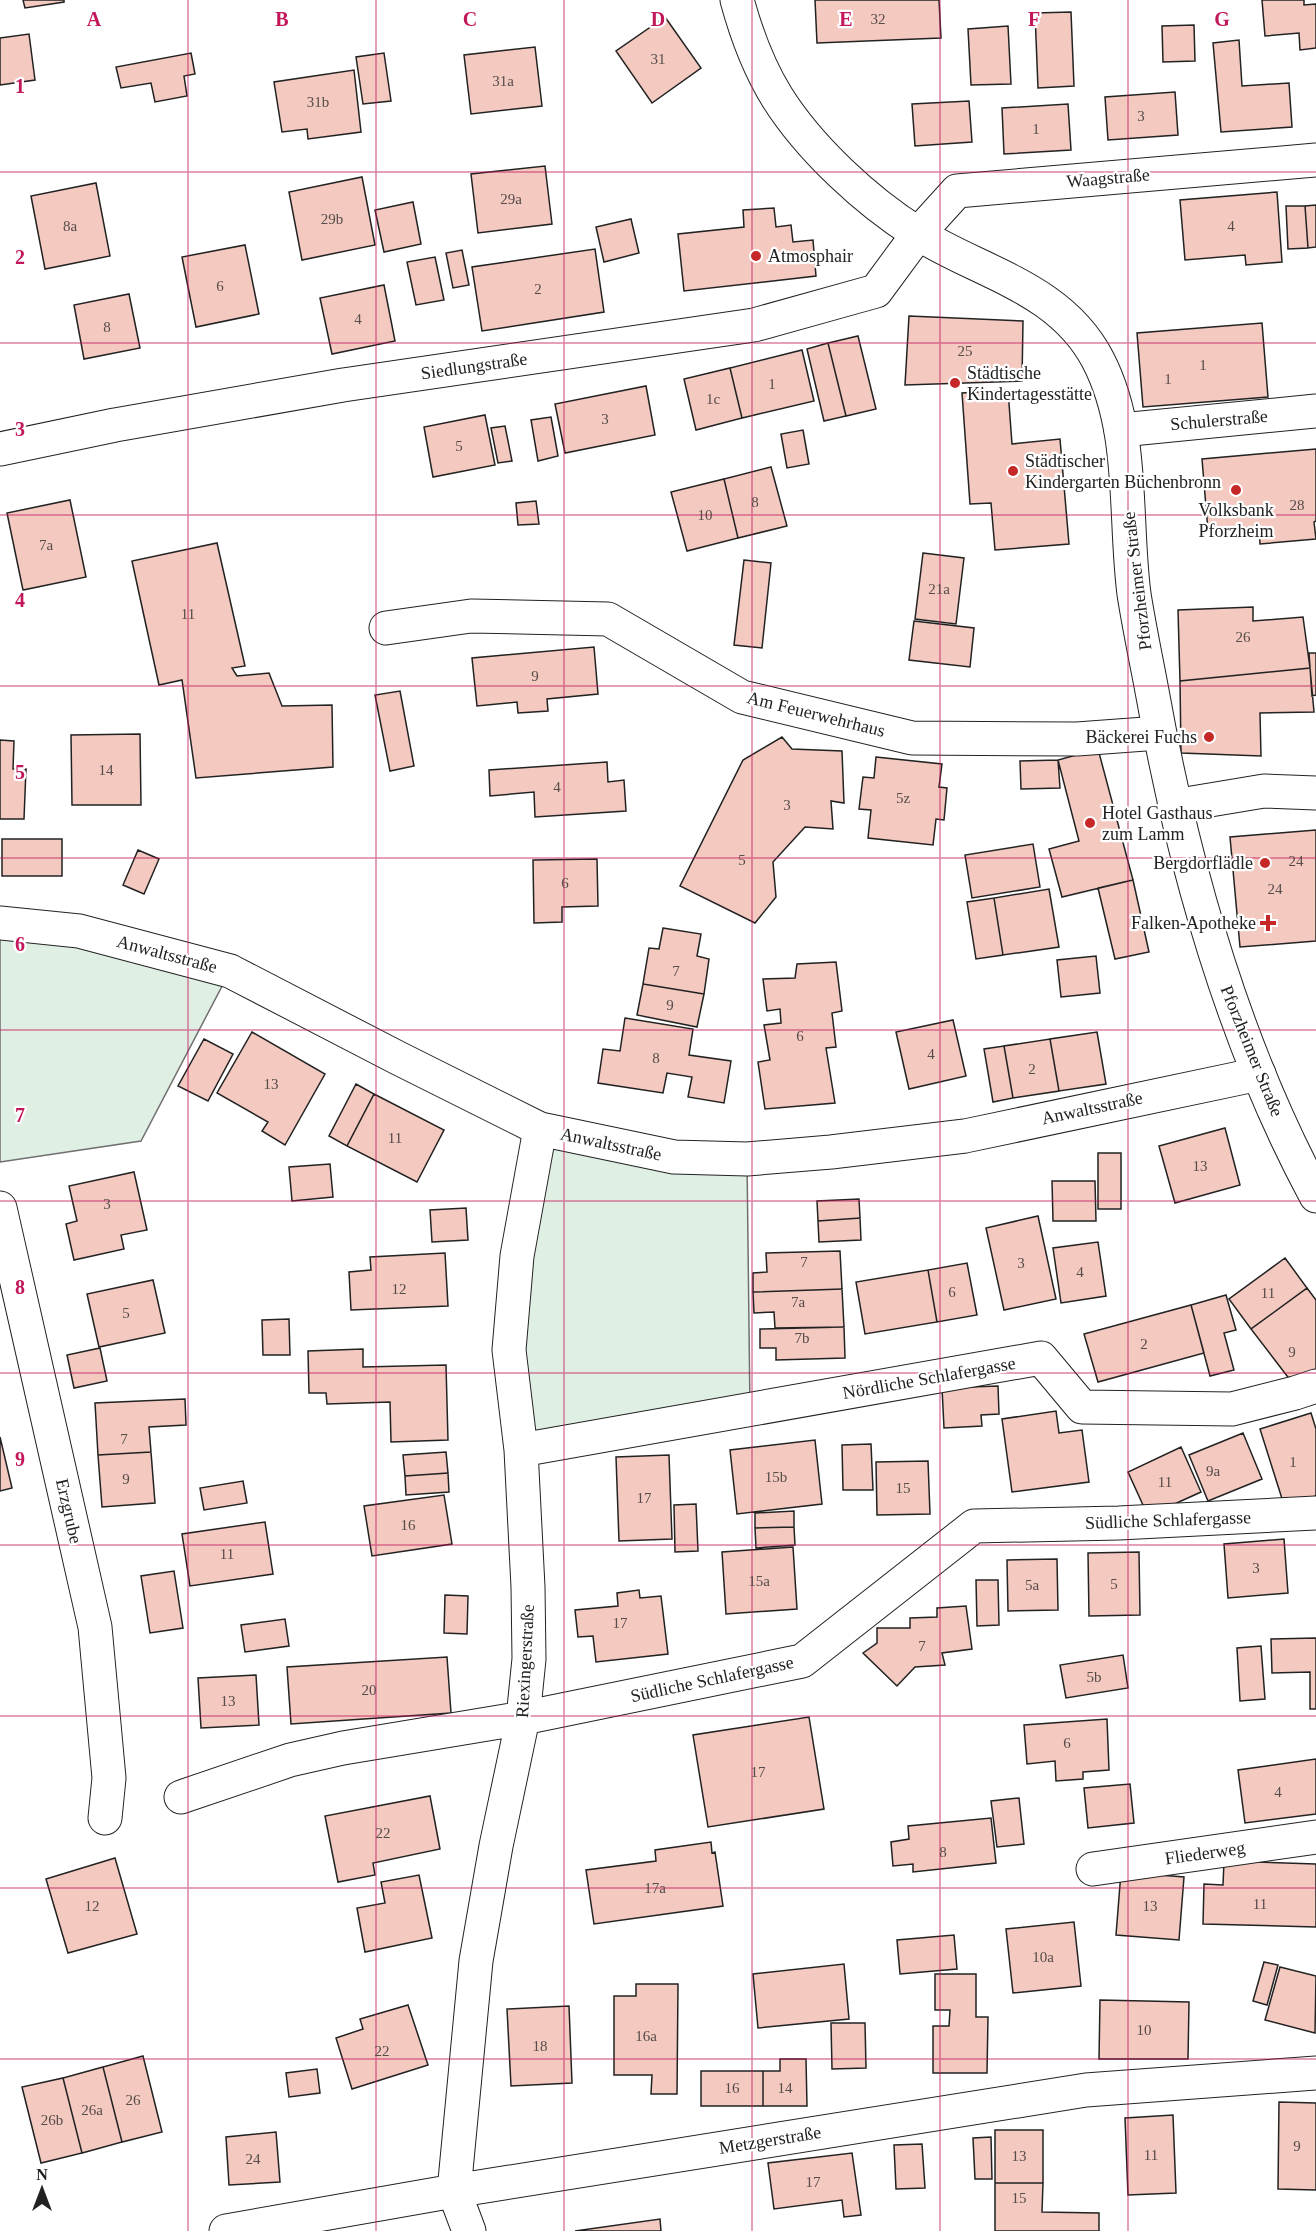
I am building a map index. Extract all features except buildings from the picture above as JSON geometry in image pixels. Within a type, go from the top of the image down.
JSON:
[{"type":"street","name":"Pforzheimer Straße","points":[[736,0],[755,53],[777,97],[812,142],[853,186],[918,234],[1010,279],[1065,317],[1084,337],[1098,359],[1110,386],[1121,430],[1134,594],[1174,806],[1198,897],[1222,974],[1258,1074],[1296,1160],[1316,1196]]},
{"type":"street","name":"Waagstraße","points":[[918,234],[957,191],[1316,160]]},
{"type":"street","name":"Siedlungstraße","points":[[0,449],[114,425],[343,385],[754,325],[876,291],[918,234]]},
{"type":"street","name":"Schulerstraße","points":[[1121,430],[1316,411]]},
{"type":"street","name":"Am Feuerwehrhaus","points":[[386,628],[471,616],[608,619],[742,697],[912,738],[1077,739],[1159,733]]},
{"type":"street","points":[[1174,806],[1264,791],[1316,793]]},
{"type":"street","name":"Anwaltsstraße","points":[[0,923],[79,931],[230,971],[540,1129],[674,1157],[747,1159],[831,1152],[965,1136],[1258,1074]]},
{"type":"street","name":"Riexingerstraße","points":[[454,2191],[476,1961],[496,1846],[523,1718],[529,1659],[529,1599],[520,1450],[509,1350],[517,1256],[540,1129]]},
{"type":"street","name":"Erzgrube","points":[[0,1208],[95,1627],[109,1778],[105,1818]]},
{"type":"street","name":"Nördliche Schlafergasse","points":[[520,1450],[1041,1358],[1082,1407],[1232,1409],[1316,1386]]},
{"type":"street","name":"Südliche Schlafergasse","points":[[181,1797],[301,1758],[343,1748],[523,1718],[802,1661],[974,1526],[1119,1523],[1316,1513]]},
{"type":"street","name":"Fliederweg","points":[[1094,1869],[1316,1837]]},
{"type":"street","name":"Metzgerstraße","points":[[226,2231],[454,2191],[1086,2090],[1316,2073]]},
{"type":"street","points":[[454,2191],[469,2231]]},
{"type":"green space","points":[[0,923],[230,971],[141,1141],[0,1162]]},
{"type":"green space","points":[[540,1129],[747,1159],[750,1410],[521,1450],[509,1350]]},
{"type":"place","name":"Atmosphair","points":[[756,256]]},
{"type":"place","name":"Städtische Kindertagesstätte","points":[[955,383]]},
{"type":"place","name":"Städtischer Kindergarten Büchenbronn","points":[[1013,471]]},
{"type":"place","name":"Volksbank Pforzheim","points":[[1236,490]]},
{"type":"place","name":"Bäckerei Fuchs","points":[[1209,737]]},
{"type":"place","name":"Hotel Gasthaus zum Lamm","points":[[1090,823]]},
{"type":"place","name":"Bergdorflädle","points":[[1265,863]]},
{"type":"place","name":"Falken-Apotheke","points":[[1268,923]]}]
